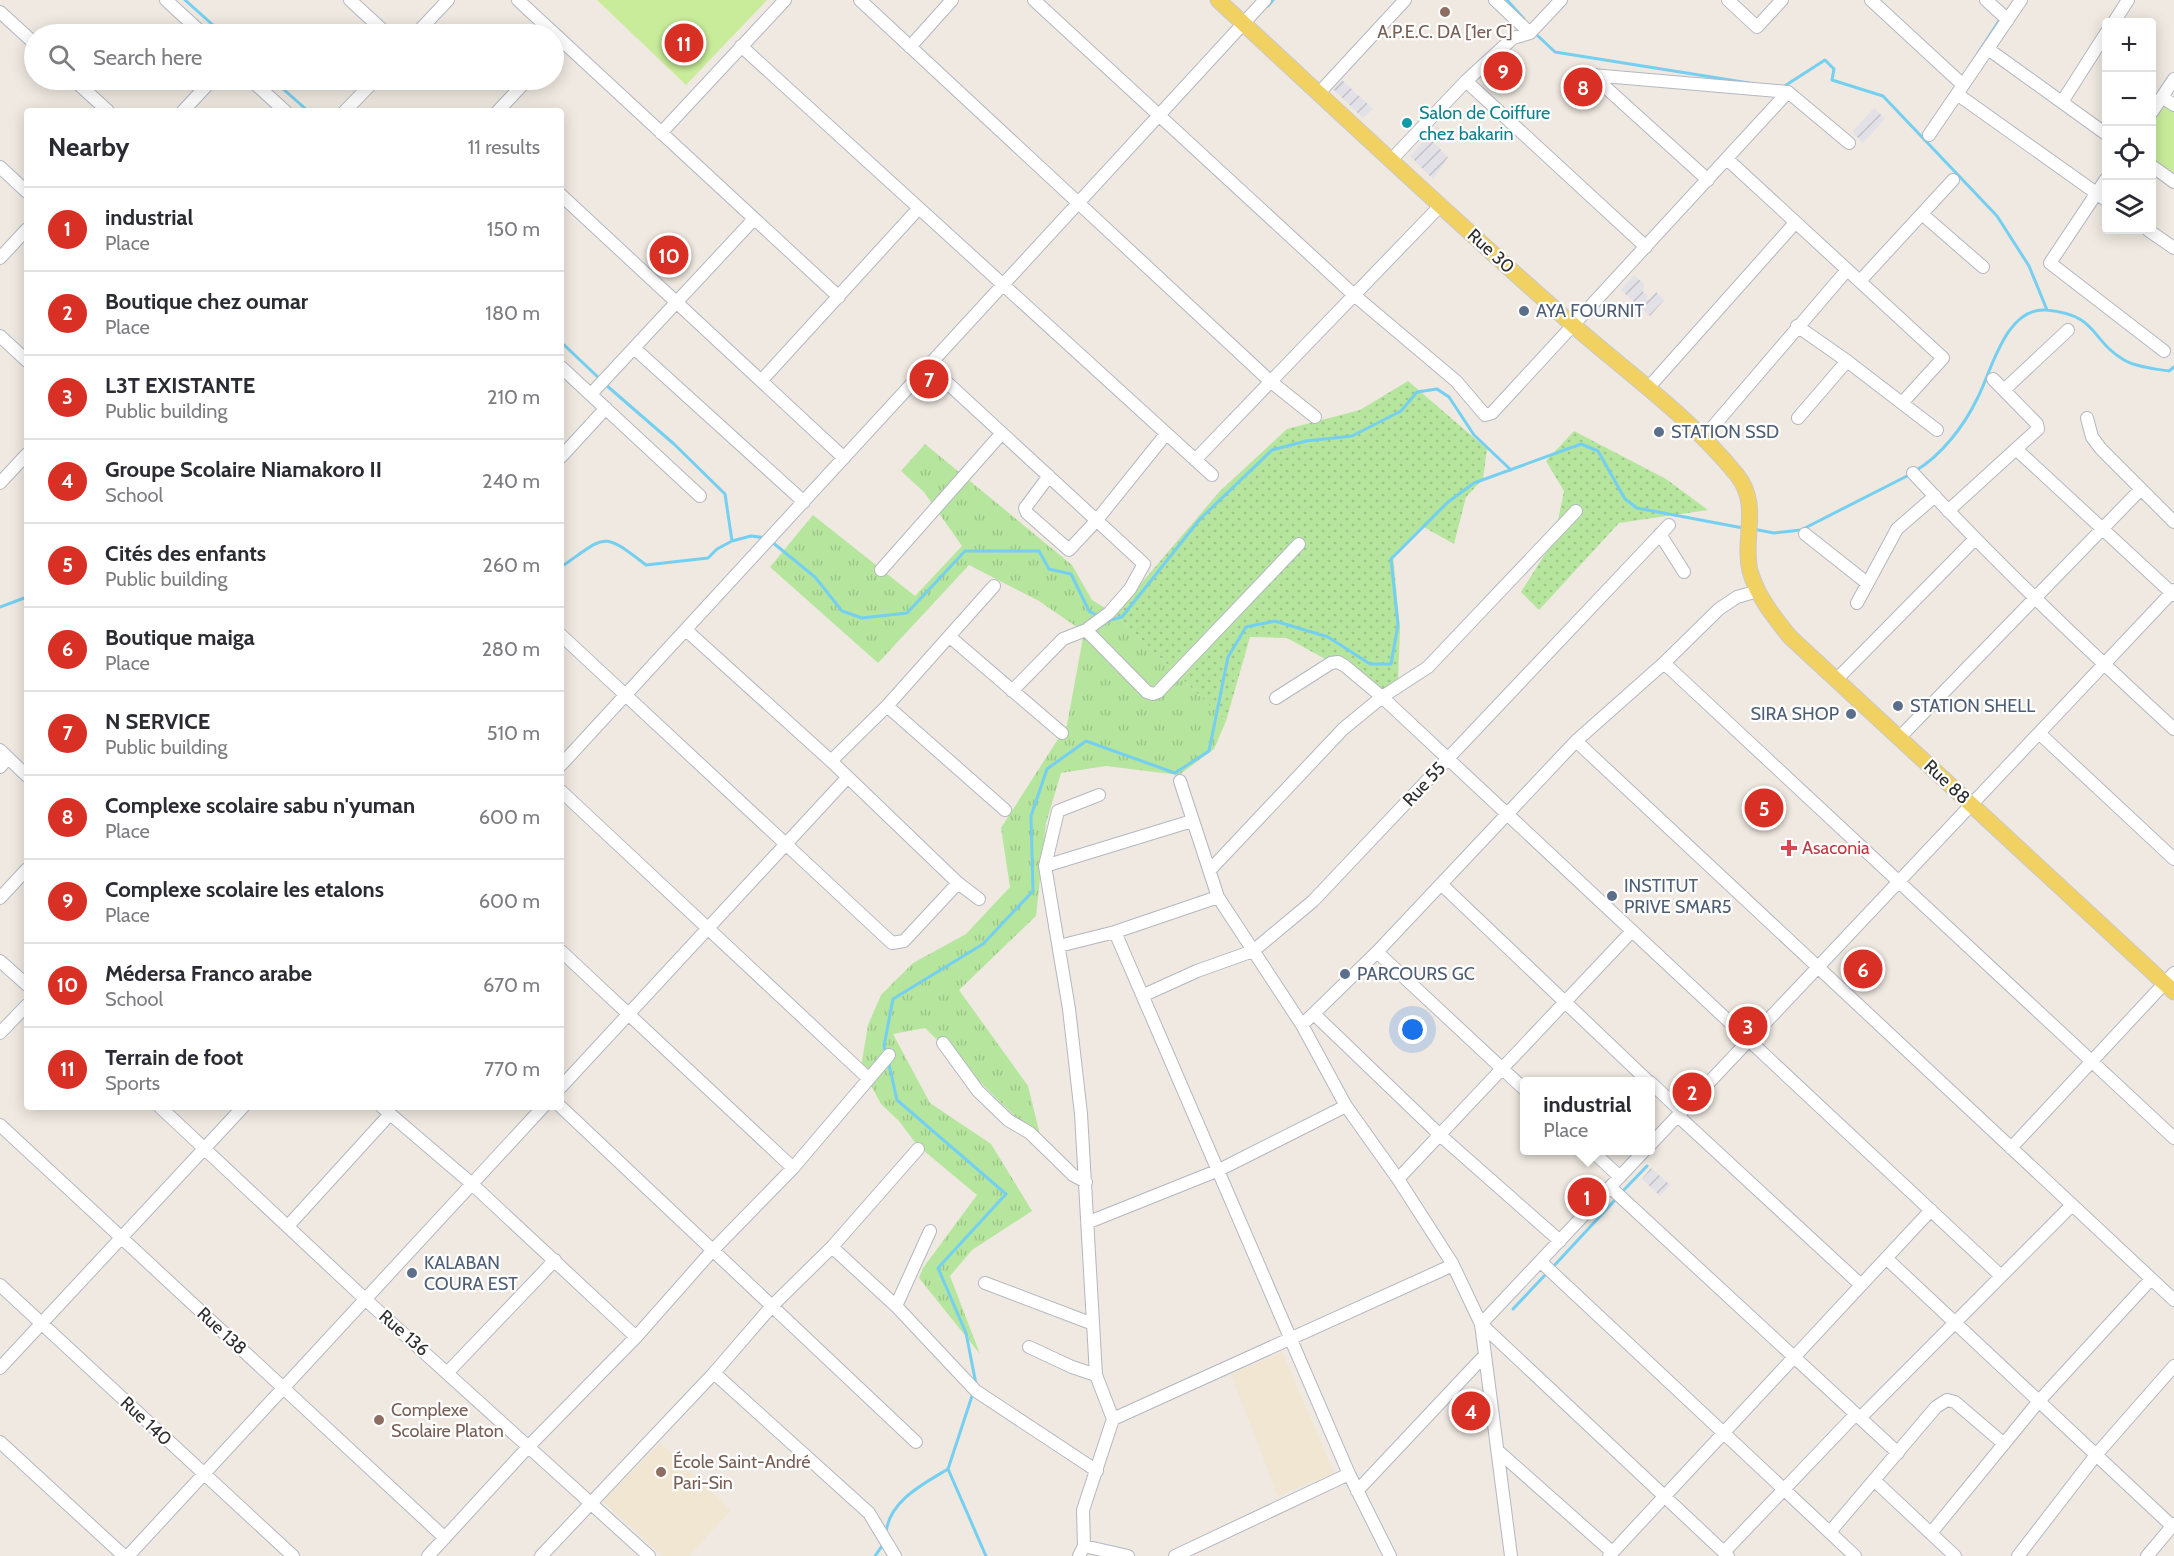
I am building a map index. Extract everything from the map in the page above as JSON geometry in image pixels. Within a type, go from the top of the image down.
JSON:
[{"type":"main road","name":"Rue 30","points":[[1218,0],[1574,326],[1705,436],[1739,478],[1752,509]]},
{"type":"main road","name":"Rue 88","points":[[1752,509],[1750,570],[1758,591],[1790,637],[1971,805],[2171,983]]},
{"type":"street","points":[[166,0],[192,24]]},
{"type":"street","points":[[350,0],[376,24]]},
{"type":"street","points":[[425,24],[448,0]]},
{"type":"street","points":[[518,0],[544,24]]},
{"type":"street","points":[[661,133],[785,0]]},
{"type":"street","points":[[860,0],[1270,381],[1316,417]]},
{"type":"street","points":[[910,47],[952,0]]},
{"type":"street","points":[[1034,0],[1354,295],[1456,381],[1485,415],[1492,413],[1574,326],[1788,92]]},
{"type":"street","points":[[564,762],[781,529],[1265,0]]},
{"type":"street","points":[[1319,93],[1405,0]]},
{"type":"street","points":[[1495,0],[1530,33]]},
{"type":"street","points":[[1728,0],[1757,27],[1782,0]]},
{"type":"street","points":[[1871,0],[1960,90],[2102,197],[2050,263],[2164,351]]},
{"type":"street","points":[[1986,0],[2008,20]]},
{"type":"street","points":[[1929,135],[2021,0]]},
{"type":"street","points":[[2117,18],[2128,0]]},
{"type":"street","points":[[1392,159],[1466,81],[1513,38],[1530,33],[1559,1]]},
{"type":"street","points":[[0,12],[24,35]]},
{"type":"street","points":[[2062,102],[2102,39]]},
{"type":"street","points":[[564,43],[839,297]]},
{"type":"street","points":[[741,46],[1212,476]]},
{"type":"street","points":[[1988,50],[2102,131]]},
{"type":"street","points":[[1708,180],[1592,75],[1788,92],[1849,143]]},
{"type":"street","points":[[2156,105],[2174,79]]},
{"type":"street","points":[[1466,81],[1646,247]]},
{"type":"street","points":[[85,90],[105,108]]},
{"type":"street","points":[[186,108],[203,90]]},
{"type":"street","points":[[263,90],[282,108]]},
{"type":"street","points":[[348,108],[365,90]]},
{"type":"street","points":[[501,108],[518,90]]},
{"type":"street","points":[[2162,97],[2174,105]]},
{"type":"street","points":[[1726,159],[1943,358],[1902,403]]},
{"type":"street","points":[[0,167],[24,189]]},
{"type":"street","points":[[2156,169],[2174,182]]},
{"type":"street","points":[[1860,282],[1953,180]]},
{"type":"street","points":[[564,198],[844,458]]},
{"type":"street","points":[[1195,460],[1441,205]]},
{"type":"street","points":[[761,381],[919,208]]},
{"type":"street","points":[[1922,214],[1983,267]]},
{"type":"street","points":[[591,394],[754,219]]},
{"type":"street","points":[[1648,387],[1795,223]]},
{"type":"street","points":[[0,258],[24,232]]},
{"type":"street","points":[[2154,234],[2174,248]]},
{"type":"street","points":[[1705,436],[1847,270]]},
{"type":"street","points":[[1797,326],[1847,360],[1936,430]]},
{"type":"street","points":[[2004,390],[2068,330]]},
{"type":"street","points":[[0,336],[24,358]]},
{"type":"street","points":[[634,348],[804,502]]},
{"type":"street","points":[[1798,418],[1847,360]]},
{"type":"street","points":[[929,366],[1143,561],[1144,568],[1109,613],[1086,630],[1063,639],[1012,691]]},
{"type":"street","points":[[564,370],[700,496]]},
{"type":"street","points":[[1948,511],[2036,432],[2037,424],[1993,380]]},
{"type":"street","points":[[564,455],[606,408]]},
{"type":"street","points":[[2087,418],[2092,436],[2101,449],[2174,522]]},
{"type":"street","points":[[881,570],[1002,433]]},
{"type":"street","points":[[1049,476],[1027,504],[1027,513],[1069,550],[1166,434]]},
{"type":"street","points":[[1655,1140],[2173,592],[2016,449]]},
{"type":"street","points":[[0,483],[24,457]]},
{"type":"street","points":[[1913,473],[2036,600],[2174,729]]},
{"type":"street","points":[[1900,737],[2036,600],[2141,489]]},
{"type":"street","points":[[1857,603],[1897,529],[1935,496]]},
{"type":"street","points":[[1210,870],[1343,729],[1382,697],[1428,667],[1576,511]]},
{"type":"street","name":"Rue 55","points":[[1144,995],[1197,971],[1253,951],[1313,901],[1665,530],[1684,572]]},
{"type":"street","points":[[1805,534],[1867,583]]},
{"type":"street","points":[[1836,680],[1975,539]]},
{"type":"street","points":[[1086,630],[1147,692],[1153,694],[1158,692],[1299,544]]},
{"type":"street","points":[[831,761],[887,706],[994,586]]},
{"type":"street","points":[[1302,1025],[1315,1015],[1377,951],[1576,741],[1664,663],[1719,609],[1737,597],[1758,591]]},
{"type":"street","points":[[686,630],[831,761],[958,883],[979,899]]},
{"type":"street","points":[[564,638],[892,943],[904,941],[958,883]]},
{"type":"street","points":[[950,638],[1062,733]]},
{"type":"street","points":[[1276,698],[1331,663],[1338,662],[1382,697],[2001,1276]]},
{"type":"street","points":[[1664,663],[2174,1138]]},
{"type":"street","points":[[887,706],[1005,810]]},
{"type":"street","points":[[2039,733],[2174,859]]},
{"type":"street","points":[[1576,741],[2174,1300]]},
{"type":"street","points":[[3,758],[24,774]]},
{"type":"street","points":[[564,1084],[848,778]]},
{"type":"street","points":[[1180,781],[1218,897],[1302,1025],[1346,1106],[1398,1179],[1453,1265],[1481,1324],[1511,1556]]},
{"type":"street","points":[[564,794],[869,1079]]},
{"type":"street","points":[[1098,795],[1058,811],[1045,866],[1075,1054],[1089,1222],[1096,1375],[1113,1419],[1083,1510],[1081,1551],[1128,1556]]},
{"type":"street","points":[[1045,866],[1192,821]]},
{"type":"street","points":[[0,898],[24,872]]},
{"type":"street","points":[[1441,884],[1645,1077]]},
{"type":"street","points":[[1059,946],[1115,932],[1218,897]]},
{"type":"street","points":[[1398,1179],[1632,931]]},
{"type":"street","points":[[1115,932],[1349,1474],[1390,1556]]},
{"type":"street","points":[[1377,951],[1520,1085]]},
{"type":"street","points":[[564,954],[793,1168]]},
{"type":"street","points":[[0,961],[24,982]]},
{"type":"street","points":[[2011,1148],[2171,983]]},
{"type":"street","points":[[0,1033],[24,1008]]},
{"type":"street","points":[[1315,1015],[1441,1136],[1560,1241]]},
{"type":"street","points":[[943,1044],[978,1091],[1008,1120],[1030,1133],[1073,1175],[1086,1182]]},
{"type":"street","points":[[428,1556],[528,1447],[636,1336],[711,1252],[793,1168],[888,1055]]},
{"type":"street","points":[[1655,1087],[1680,1114],[1861,1285]]},
{"type":"street","points":[[1089,1222],[1219,1170],[1346,1106]]},
{"type":"street","name":"Rue 136","points":[[163,1110],[365,1299],[649,1556]]},
{"type":"street","points":[[0,1368],[240,1110]]},
{"type":"street","points":[[0,1442],[126,1556],[540,1110]]},
{"type":"street","points":[[564,1110],[711,1252],[916,1442]]},
{"type":"street","points":[[288,1226],[386,1111],[472,1184],[636,1336]]},
{"type":"street","name":"Rue 138","points":[[0,1125],[445,1538]]},
{"type":"street","points":[[541,1556],[714,1373],[771,1307],[832,1247],[918,1149]]},
{"type":"street","points":[[1597,1155],[1620,1177]]},
{"type":"street","points":[[1481,1324],[1640,1155]]},
{"type":"street","points":[[1610,1187],[1898,1453]]},
{"type":"street","points":[[1481,1324],[1726,1554],[1858,1416],[2072,1205]]},
{"type":"street","points":[[1498,1451],[1610,1554],[1930,1210]]},
{"type":"street","points":[[896,1306],[930,1231]]},
{"type":"street","points":[[832,1247],[896,1306],[976,1390],[1097,1471]]},
{"type":"street","points":[[1886,1258],[2173,1525],[2147,1556]]},
{"type":"street","points":[[448,1372],[555,1260]]},
{"type":"street","points":[[1541,1262],[1830,1532],[1848,1554]]},
{"type":"street","points":[[1113,1419],[1453,1265]]},
{"type":"street","points":[[1931,1533],[2039,1401],[2151,1279]]},
{"type":"street","points":[[985,1283],[1093,1324]]},
{"type":"street","name":"Rue 140","points":[[0,1285],[293,1556]]},
{"type":"street","points":[[1029,1347],[1072,1367],[1096,1375]]},
{"type":"street","points":[[1357,1491],[1485,1355]]},
{"type":"street","points":[[2018,1556],[2096,1455],[2174,1366]]},
{"type":"street","points":[[714,1373],[869,1513],[895,1556]]},
{"type":"street","points":[[1830,1532],[1936,1407],[1947,1400],[1955,1402],[2004,1444]]},
{"type":"street","points":[[1175,1556],[1349,1474]]},
{"type":"street","points":[[1875,1481],[1955,1556]]},
{"type":"shaded area","points":[[1342,80],[1373,109],[1363,118],[1333,89]]},
{"type":"shaded area","points":[[1874,108],[1885,119],[1863,143],[1852,132]]},
{"type":"shaded area","points":[[1437,126],[1443,132],[1432,141],[1448,157],[1433,179],[1410,156]]},
{"type":"shaded area","points":[[1634,275],[1644,284],[1643,292],[1648,295],[1646,299],[1649,300],[1656,292],[1664,300],[1650,316],[1621,290]]},
{"type":"shaded area","points":[[1651,1168],[1670,1185],[1660,1196],[1642,1179]]},
{"type":"shaded area","points":[[1282,1352],[1334,1473],[1278,1496],[1231,1374]]},
{"type":"shaded area","name":"École Saint-André Pari-Sin","points":[[660,1443],[731,1510],[689,1556],[663,1556],[603,1501]]},
{"type":"green space","points":[[597,0],[767,0],[686,85]]},
{"type":"green space","points":[[2163,103],[2174,110],[2174,179],[2156,167],[2156,113]]},
{"type":"green space","points":[[1408,381],[1487,449],[1483,479],[1466,497],[1454,544],[1422,526],[1393,555],[1400,629],[1398,682],[1374,693],[1336,665],[1287,638],[1250,637],[1226,721],[1115,614],[1220,491],[1287,429],[1360,410]]},
{"type":"green space","points":[[1574,431],[1666,479],[1708,510],[1619,523],[1539,610],[1521,592],[1554,540],[1564,491],[1546,461]]},
{"type":"green space","points":[[925,444],[1072,565],[1092,600],[1115,614],[1226,721],[1214,749],[1179,775],[1106,766],[1061,773],[1046,823],[1036,916],[959,990],[1028,1086],[1042,1143],[925,1028],[893,1034],[930,1103],[991,1144],[1032,1211],[972,1250],[950,1276],[980,1354],[919,1278],[923,1268],[977,1195],[917,1145],[899,1121],[881,1104],[861,1067],[868,1025],[881,995],[913,963],[966,934],[1010,887],[1001,828],[1067,725],[1084,632],[1039,601],[969,565],[878,663],[770,567],[813,515],[915,596],[962,546],[924,492],[901,471]]},
{"type":"waterway","points":[[185,0],[212,24]]},
{"type":"waterway","points":[[1268,6],[1273,0]]},
{"type":"waterway","points":[[1507,0],[1524,19]]},
{"type":"waterway","points":[[1978,53],[2001,18]]},
{"type":"waterway","points":[[1537,35],[1555,52],[1749,83]]},
{"type":"waterway","points":[[1783,87],[1825,60],[1834,69],[1832,80],[1883,96],[1997,216],[2029,266],[2047,310]]},
{"type":"waterway","points":[[284,90],[305,108]]},
{"type":"waterway","points":[[1915,471],[1943,449],[1959,430],[1977,399],[2001,344],[2020,319],[2032,312],[2046,310],[2076,317],[2085,322],[2113,352],[2129,362],[2169,371],[2174,367]]},
{"type":"waterway","points":[[564,345],[601,380]]},
{"type":"waterway","points":[[606,385],[674,444],[725,494],[732,541]]},
{"type":"waterway","points":[[1106,621],[1122,617],[1200,519],[1272,450],[1306,441],[1352,436],[1401,411],[1417,392],[1437,389],[1449,397],[1474,435],[1511,470]]},
{"type":"waterway","points":[[886,1054],[884,1046],[893,999],[983,944],[1033,891],[1031,816],[1047,769],[1086,741],[1175,773],[1209,751],[1228,657],[1246,627],[1275,621],[1328,637],[1370,664],[1391,664],[1398,625],[1391,559],[1448,502],[1474,483],[1581,444],[1598,451],[1625,499],[1637,508],[1743,528]]},
{"type":"waterway","points":[[1753,529],[1774,533],[1801,530],[1909,475]]},
{"type":"waterway","points":[[564,565],[587,549],[604,541],[620,546],[646,565],[708,558],[717,549],[732,541],[751,536],[767,538]]},
{"type":"waterway","points":[[772,542],[815,577],[842,611],[862,618],[907,613],[965,551],[1039,551],[1049,569],[1071,574],[1089,611],[1098,616]]},
{"type":"waterway","points":[[0,607],[24,598]]},
{"type":"waterway","points":[[888,1060],[897,1100],[1006,1194],[938,1268],[966,1333],[976,1384]]},
{"type":"waterway","points":[[1620,1194],[1647,1166]]},
{"type":"waterway","points":[[1551,1269],[1616,1199]]},
{"type":"waterway","points":[[1513,1309],[1546,1274]]},
{"type":"waterway","points":[[973,1393],[948,1469],[986,1556]]},
{"type":"waterway","points":[[886,1533],[888,1522],[900,1503],[918,1487],[948,1469]]},
{"type":"waterway","points":[[875,1556],[884,1543]]},
{"type":"place","name":"A.P.E.C. DA [1er C]","points":[[1445,12]]},
{"type":"place","name":"Terrain de foot","points":[[684,43]]},
{"type":"place","name":"Complexe scolaire les etalons","points":[[1503,71]]},
{"type":"place","name":"Complexe scolaire sabu n'yuman","points":[[1583,87]]},
{"type":"place","name":"Salon de Coiffure chez bakarin","points":[[1407,123]]},
{"type":"place","name":"Médersa Franco arabe","points":[[669,255]]},
{"type":"place","name":"AYA FOURNIT","points":[[1524,311]]},
{"type":"place","name":"N SERVICE","points":[[929,379]]},
{"type":"place","name":"STATION SSD","points":[[1659,432]]},
{"type":"place","name":"STATION SHELL","points":[[1898,706]]},
{"type":"place","name":"SIRA SHOP","points":[[1851,714]]},
{"type":"place","name":"Cités des enfants","points":[[1764,808]]},
{"type":"place","name":"Asaconia","points":[[1789,848]]},
{"type":"place","name":"INSTITUT PRIVE SMAR5","points":[[1612,896]]},
{"type":"place","name":"Boutique maiga","points":[[1863,969]]},
{"type":"place","name":"PARCOURS GC","points":[[1345,974]]},
{"type":"place","name":"L3T EXISTANTE","points":[[1748,1026]]},
{"type":"place","name":"Boutique chez oumar","points":[[1692,1092]]},
{"type":"place","name":"industrial","points":[[1587,1197]]},
{"type":"place","name":"KALABAN COURA EST","points":[[412,1273]]},
{"type":"place","name":"Groupe Scolaire Niamakoro II","points":[[1471,1411]]},
{"type":"place","name":"Complexe Scolaire Platon","points":[[379,1420]]},
{"type":"place","name":"École Saint-André Pari-Sin","points":[[661,1472]]}]
